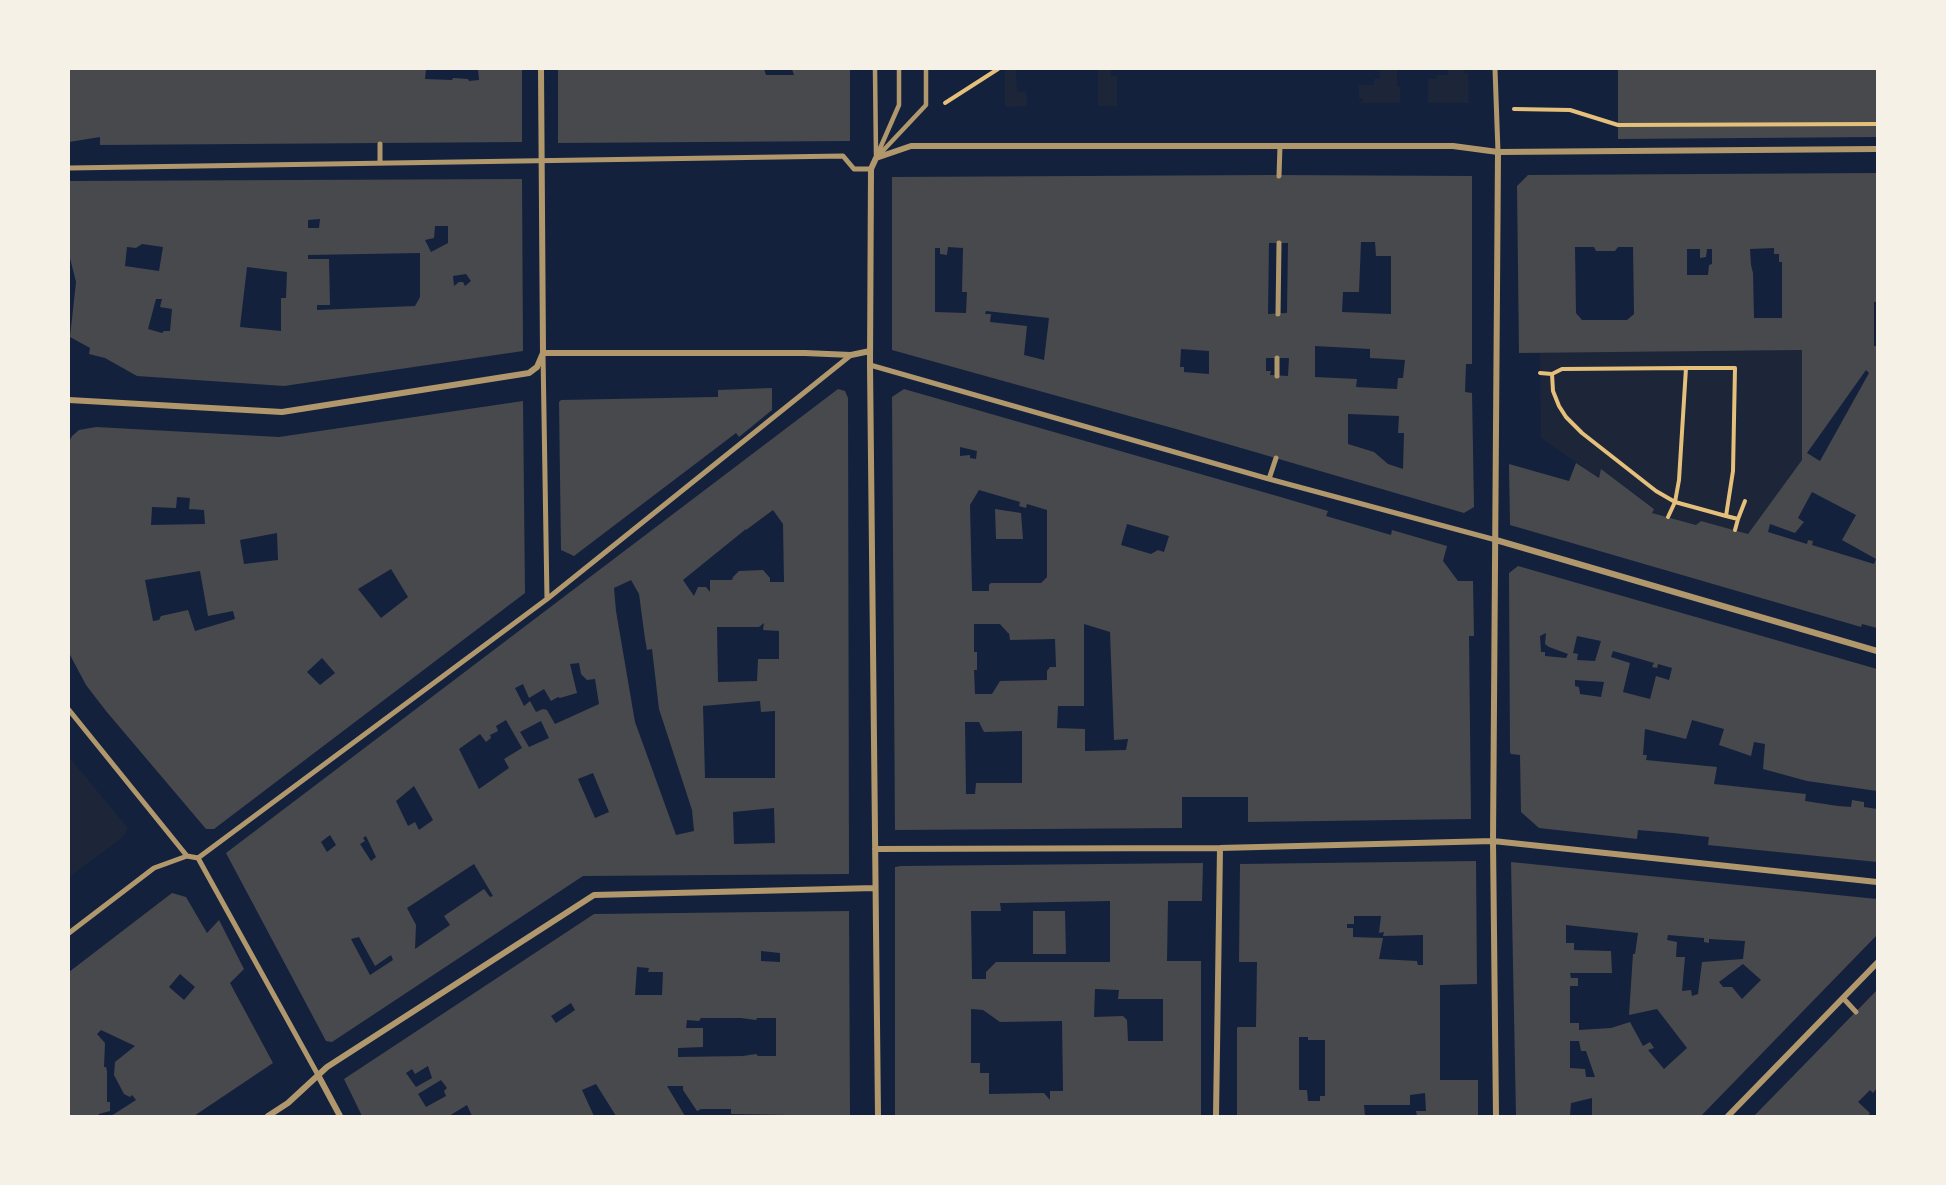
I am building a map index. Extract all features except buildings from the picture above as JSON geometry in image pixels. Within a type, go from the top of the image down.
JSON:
[{"type":"street","points":[[541,69],[547,598]]},
{"type":"street","points":[[1495,69],[1498,152],[1493,842],[1496,1116]]},
{"type":"street","points":[[380,144],[380,163]]},
{"type":"street","points":[[878,1116],[870,365],[871,169],[876,158],[911,146],[1453,146],[1498,152],[1877,149]]},
{"type":"street","points":[[1279,176],[1280,146]]},
{"type":"street","points":[[69,168],[843,156],[854,169],[871,169]]},
{"type":"street","points":[[1278,314],[1279,243]]},
{"type":"street","points":[[543,352],[851,355],[870,351]]},
{"type":"street","points":[[69,400],[282,412],[529,373],[537,367],[543,352]]},
{"type":"street","points":[[69,933],[154,868],[187,856],[198,858],[547,598],[851,355]]},
{"type":"street","points":[[1277,358],[1277,376]]},
{"type":"street","points":[[870,365],[1269,479],[1496,540],[1877,651]]},
{"type":"street","points":[[1269,479],[1276,458]]},
{"type":"street","points":[[69,710],[187,856]]},
{"type":"street","points":[[875,849],[1220,848],[1493,842],[1877,882]]},
{"type":"street","points":[[1216,1116],[1220,848]]},
{"type":"street","points":[[198,858],[340,1116]]},
{"type":"street","points":[[268,1116],[288,1103],[327,1067],[594,895],[875,888]]},
{"type":"street","points":[[1728,1116],[1877,963]]},
{"type":"street","points":[[1843,998],[1856,1012]]},
{"type":"lane","points":[[875,69],[876,158]]},
{"type":"lane","points":[[876,158],[899,105],[899,69]]},
{"type":"lane","points":[[876,158],[927,105],[926,69]]},
{"type":"path","points":[[936,108],[998,69]]},
{"type":"path","points":[[1496,109],[1570,110],[1618,125],[1877,124]]},
{"type":"path","points":[[1668,517],[1675,502],[1679,480],[1686,368]]},
{"type":"path","points":[[1540,374],[1552,374],[1562,369],[1735,368],[1733,471],[1726,516]]},
{"type":"path","points":[[1552,374],[1553,391],[1566,417],[1582,433],[1656,491],[1675,502],[1738,519]]},
{"type":"path","points":[[1735,530],[1744,501]]},
{"type":"shaded area","points":[[1005,69],[1016,69],[1017,92],[1026,92],[1027,106],[1005,107]]},
{"type":"shaded area","points":[[1098,69],[1111,69],[1111,76],[1117,76],[1117,106],[1098,106]]},
{"type":"shaded area","points":[[1380,69],[1397,69],[1400,103],[1359,103],[1363,99],[1359,98],[1359,85],[1374,85],[1374,79],[1380,79]]},
{"type":"shaded area","points":[[1448,69],[1464,69],[1465,73],[1468,73],[1469,103],[1428,103],[1428,79],[1437,79],[1437,75],[1448,75]]},
{"type":"shaded area","points":[[1802,350],[1802,460],[1748,534],[1701,521],[1696,525],[1652,513],[1654,508],[1602,470],[1599,478],[1541,438],[1540,352]]},
{"type":"shaded area","points":[[69,757],[127,827],[127,830],[123,837],[69,877]]}]
